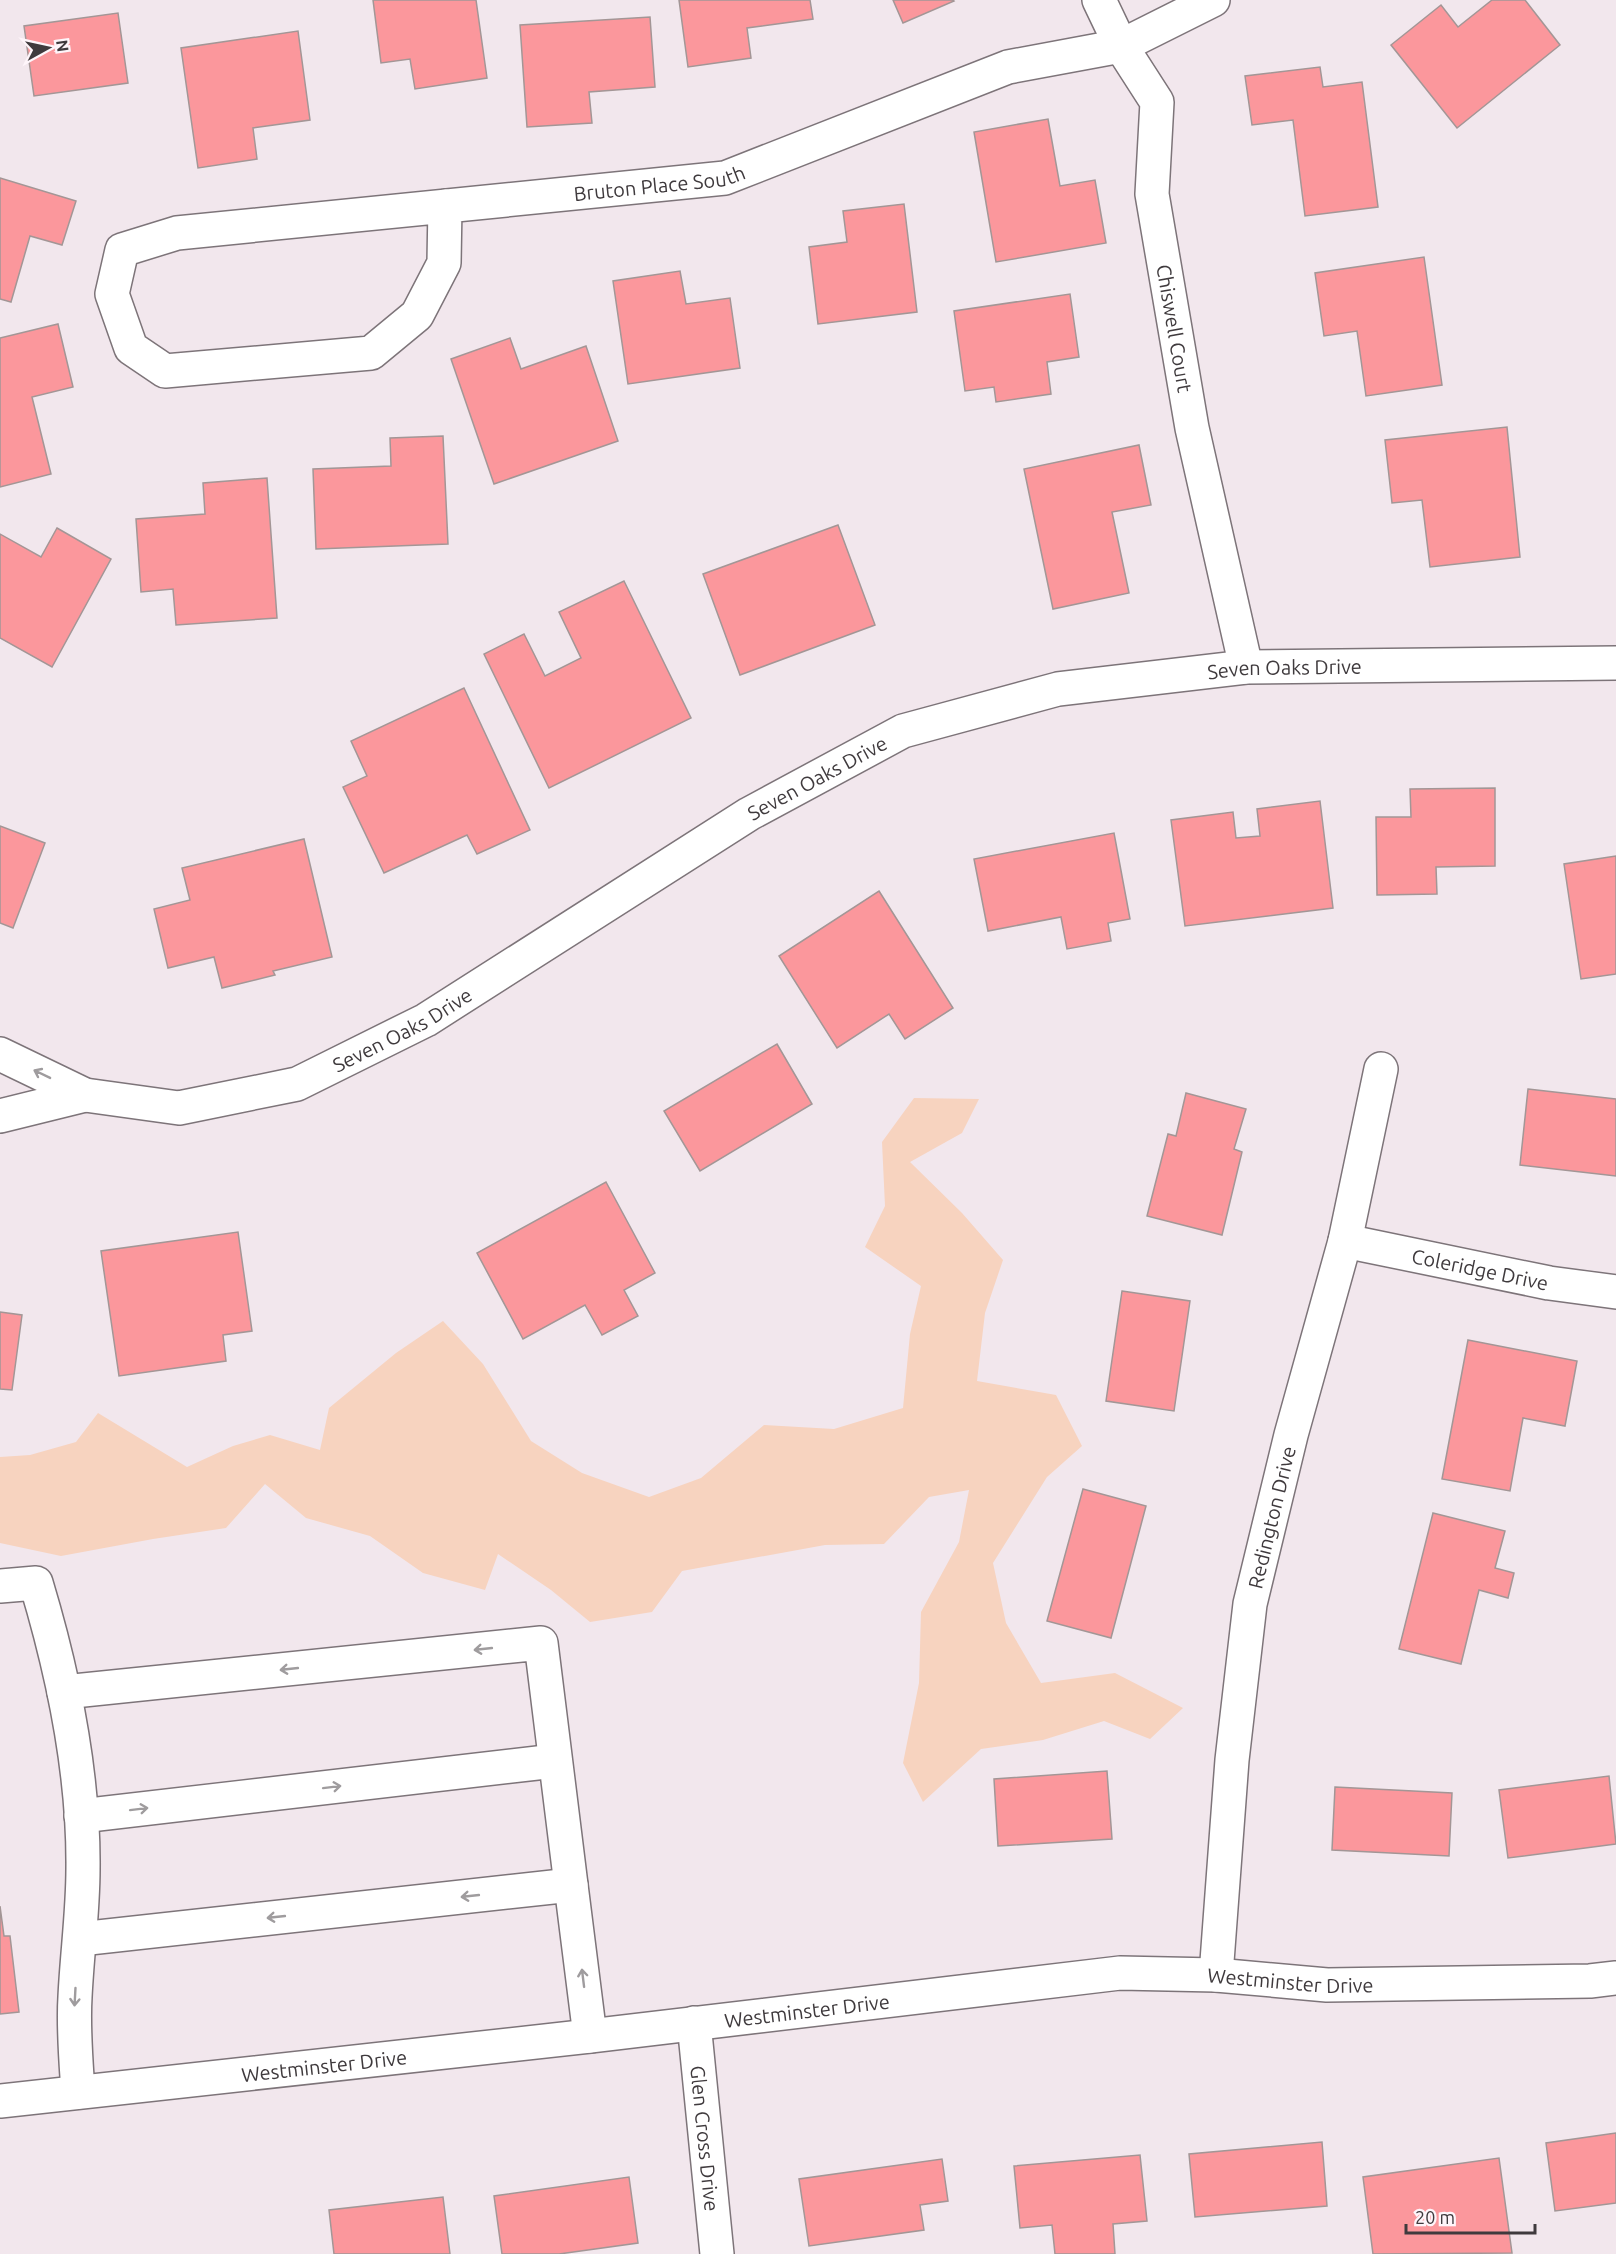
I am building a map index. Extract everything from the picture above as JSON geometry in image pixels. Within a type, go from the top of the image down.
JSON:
[{"type":"street","name":"Chiswell Court","points":[[1099,0],[1121,46],[1157,102],[1152,194],[1192,428],[1246,667]]},
{"type":"street","name":"Bruton Place South","points":[[446,206],[444,263],[434,284],[417,315],[371,353],[165,371],[131,348],[112,294],[122,250],[177,232],[726,178],[1008,67],[1121,46],[1213,0]]},
{"type":"street","name":"Seven Oaks Drive","points":[[0,1054],[85,1095],[179,1108],[297,1084],[426,1020],[748,814],[903,731],[1058,689],[1246,667],[1616,663]]},
{"type":"street","name":"Redington Drive","points":[[1216,1975],[1232,1760],[1250,1605],[1292,1435],[1345,1241],[1381,1069]]},
{"type":"street","name":"Seven Oaks Drive","points":[[0,1116],[85,1095]]},
{"type":"street","name":"Coleridge Drive","points":[[1345,1241],[1549,1283],[1616,1292]]},
{"type":"street","points":[[0,1586],[36,1583],[64,1692],[79,1784],[83,1869],[75,1998],[78,2092]]},
{"type":"street","points":[[64,1692],[541,1643],[590,2036]]},
{"type":"street","points":[[81,1816],[555,1761]]},
{"type":"street","points":[[80,1939],[571,1885]]},
{"type":"street","name":"Westminster Drive","points":[[0,2101],[590,2036],[1120,1973],[1216,1975],[1327,1985],[1590,1981],[1616,1978]]},
{"type":"street","name":"Glen Cross Drive","points":[[694,2023],[717,2254]]},
{"type":"shaded area","points":[[914,1098],[979,1099],[962,1133],[910,1162],[962,1213],[1003,1260],[985,1313],[977,1381],[1056,1395],[1082,1446],[1047,1477],[993,1563],[1006,1623],[1041,1683],[1115,1673],[1183,1708],[1150,1739],[1104,1721],[1043,1740],[981,1749],[923,1802],[903,1763],[919,1683],[921,1612],[959,1542],[969,1490],[929,1497],[884,1544],[825,1545],[682,1571],[652,1612],[590,1622],[551,1590],[498,1554],[485,1590],[423,1573],[370,1536],[306,1518],[265,1484],[226,1528],[61,1556],[0,1543],[0,1457],[30,1455],[76,1442],[98,1413],[187,1467],[233,1446],[270,1435],[320,1450],[329,1408],[396,1353],[443,1321],[483,1364],[531,1441],[582,1473],[649,1497],[701,1478],[764,1425],[834,1429],[903,1408],[910,1334],[921,1286],[865,1247],[885,1206],[882,1142]]},
{"type":"building","points":[[373,0],[476,0],[487,78],[415,89],[410,59],[381,63]]},
{"type":"building","points":[[679,0],[810,0],[813,19],[747,28],[751,58],[688,67]]},
{"type":"building","points":[[893,0],[953,0],[954,1],[903,23]]},
{"type":"building","points":[[1492,0],[1525,0],[1560,45],[1457,128],[1391,45],[1441,5],[1458,27]]},
{"type":"building","points":[[118,13],[128,83],[34,96],[24,26]]},
{"type":"building","points":[[650,17],[655,87],[589,92],[592,123],[527,127],[520,25]]},
{"type":"building","points":[[298,31],[310,120],[253,128],[257,159],[198,168],[181,48]]},
{"type":"building","points":[[1320,67],[1323,87],[1362,82],[1378,207],[1305,216],[1293,120],[1252,125],[1245,76]]},
{"type":"building","points":[[1048,119],[1060,186],[1095,180],[1106,243],[996,262],[974,132]]},
{"type":"building","points":[[0,178],[76,201],[62,245],[30,236],[11,302],[0,299]]},
{"type":"building","points":[[904,204],[917,312],[818,324],[809,247],[847,242],[843,211]]},
{"type":"building","points":[[1424,257],[1442,385],[1366,396],[1357,331],[1324,336],[1315,273]]},
{"type":"building","points":[[680,271],[686,304],[730,298],[740,368],[628,384],[613,281]]},
{"type":"building","points":[[1070,294],[1079,357],[1047,362],[1051,394],[996,402],[994,387],[965,391],[954,311]]},
{"type":"building","points":[[58,324],[73,387],[32,397],[51,474],[0,487],[0,338]]},
{"type":"building","points":[[510,338],[521,369],[586,346],[618,441],[494,484],[451,359]]},
{"type":"building","points":[[1507,427],[1520,557],[1430,567],[1422,500],[1392,503],[1385,440]]},
{"type":"building","points":[[443,436],[448,544],[316,549],[313,469],[391,466],[390,438]]},
{"type":"building","points":[[1139,445],[1151,505],[1112,512],[1129,593],[1053,609],[1024,469]]},
{"type":"building","points":[[267,478],[277,618],[176,625],[173,589],[141,592],[136,519],[205,514],[203,483]]},
{"type":"building","points":[[838,525],[875,625],[740,675],[703,574]]},
{"type":"building","points":[[57,528],[111,559],[52,667],[0,638],[0,534],[41,557]]},
{"type":"building","points":[[624,581],[691,718],[549,788],[484,654],[524,634],[545,676],[581,658],[559,612]]},
{"type":"building","points":[[464,688],[530,830],[477,854],[467,835],[384,873],[343,787],[367,776],[351,741]]},
{"type":"building","points":[[1495,788],[1495,866],[1436,867],[1437,894],[1377,895],[1376,817],[1411,817],[1410,789]]},
{"type":"building","points":[[1320,801],[1333,908],[1185,926],[1171,820],[1233,812],[1236,838],[1260,836],[1257,809]]},
{"type":"building","points":[[0,826],[45,843],[13,928],[0,923]]},
{"type":"building","points":[[1114,833],[1130,919],[1108,923],[1111,941],[1067,949],[1061,917],[988,931],[974,859]]},
{"type":"building","points":[[304,839],[332,957],[273,971],[275,975],[222,988],[214,957],[168,968],[154,909],[190,900],[182,868]]},
{"type":"building","points":[[1616,856],[1616,974],[1581,979],[1564,864]]},
{"type":"building","points":[[879,891],[953,1008],[905,1039],[889,1014],[837,1048],[779,956]]},
{"type":"building","points":[[777,1044],[812,1104],[700,1171],[664,1111]]},
{"type":"building","points":[[1528,1089],[1616,1099],[1616,1176],[1520,1165]]},
{"type":"building","points":[[1186,1093],[1246,1109],[1234,1149],[1242,1152],[1222,1235],[1147,1216],[1168,1134],[1176,1136]]},
{"type":"building","points":[[606,1182],[655,1273],[624,1290],[638,1316],[602,1335],[585,1305],[523,1339],[477,1253]]},
{"type":"building","points":[[238,1232],[252,1331],[223,1335],[226,1361],[119,1376],[101,1251]]},
{"type":"building","points":[[1122,1291],[1190,1301],[1174,1411],[1106,1401]]},
{"type":"building","points":[[0,1312],[22,1315],[12,1390],[0,1389]]},
{"type":"building","points":[[1468,1340],[1577,1361],[1565,1426],[1523,1418],[1510,1491],[1442,1479]]},
{"type":"building","points":[[1083,1489],[1146,1506],[1111,1638],[1047,1621]]},
{"type":"building","points":[[1433,1513],[1505,1531],[1495,1568],[1514,1573],[1508,1598],[1479,1590],[1461,1664],[1399,1649]]},
{"type":"building","points":[[1107,1771],[1112,1839],[998,1846],[994,1779]]},
{"type":"building","points":[[1609,1776],[1616,1844],[1508,1858],[1499,1790]]},
{"type":"building","points":[[1335,1787],[1452,1793],[1449,1856],[1332,1850]]},
{"type":"building","points":[[0,1906],[4,1936],[10,1936],[19,2012],[0,2014]]},
{"type":"building","points":[[1616,2133],[1616,2203],[1555,2211],[1546,2143]]},
{"type":"building","points":[[1322,2142],[1327,2206],[1195,2217],[1189,2154]]},
{"type":"building","points":[[1140,2155],[1147,2221],[1113,2224],[1115,2254],[1055,2254],[1052,2225],[1020,2228],[1014,2166]]},
{"type":"building","points":[[1499,2158],[1512,2253],[1373,2254],[1363,2177]]},
{"type":"building","points":[[942,2159],[948,2201],[920,2205],[924,2230],[809,2246],[799,2179]]},
{"type":"building","points":[[629,2177],[638,2243],[559,2254],[502,2254],[494,2196]]},
{"type":"building","points":[[443,2197],[450,2254],[334,2254],[329,2210]]}]
